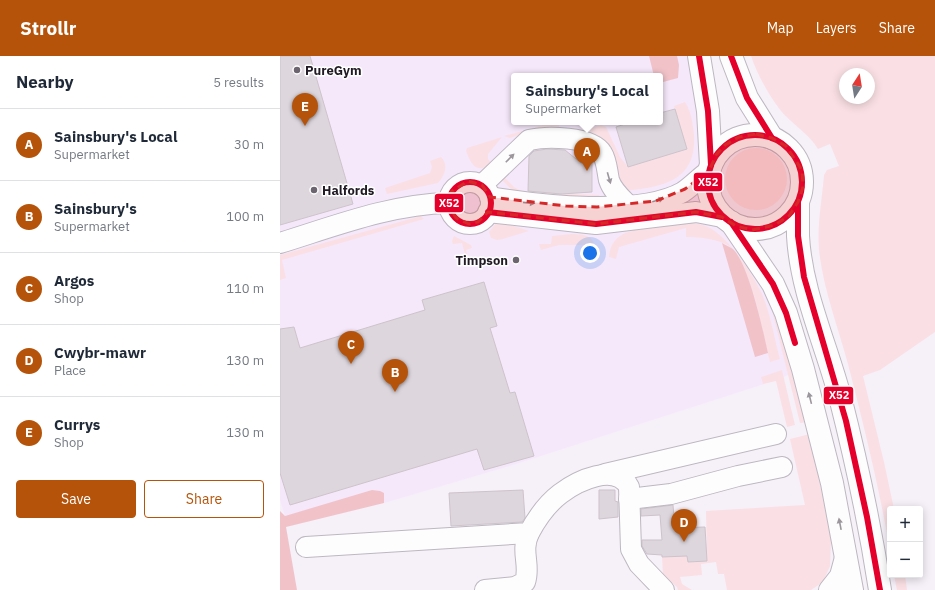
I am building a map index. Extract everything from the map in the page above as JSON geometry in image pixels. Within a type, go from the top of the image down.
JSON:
[{"type":"main road","points":[[699,56],[708,111],[710,168],[708,187],[712,203],[726,219],[773,284],[786,313],[803,369],[830,475],[852,590]]},
{"type":"main road","points":[[731,56],[747,98],[772,138]]},
{"type":"main road","points":[[710,168],[716,155],[725,145],[740,137],[756,134],[772,138],[786,146],[797,159],[802,170],[803,187],[798,202],[789,216],[775,225],[752,230],[736,226],[726,219]]},
{"type":"main road","points":[[798,202],[798,236],[802,266],[840,397],[858,473],[880,590]]},
{"type":"street","points":[[628,205],[610,182],[604,155],[594,145],[578,140],[535,139],[529,140],[490,202],[478,222],[469,224],[462,222],[451,213],[449,203],[451,192],[461,183],[468,181],[490,202],[596,224],[696,212],[726,219]]},
{"type":"street","points":[[490,202],[597,207],[656,201],[682,192],[710,168]]},
{"type":"street","points":[[280,243],[401,207],[423,203],[449,203]]},
{"type":"street","points":[[485,590],[515,587],[525,582],[527,576],[525,542],[529,533],[543,511],[560,494],[579,482],[601,475],[776,434]]},
{"type":"street","points":[[732,444],[738,476]]},
{"type":"street","points":[[629,499],[671,494],[738,476],[782,467]]},
{"type":"street","points":[[601,475],[614,476],[626,480],[629,487],[631,549],[639,564],[664,590]]},
{"type":"street","points":[[306,547],[529,533]]},
{"type":"street","points":[[829,590],[840,576],[846,554]]},
{"type":"highlighted area","points":[[756,134],[772,138],[786,146],[802,170],[803,187],[798,202],[789,216],[775,225],[752,230],[736,226],[722,217],[696,212],[596,224],[488,212],[478,222],[469,224],[456,218],[449,206],[451,192],[468,181],[482,185],[490,197],[566,206],[597,207],[656,201],[685,189],[709,171],[716,155],[725,145],[739,137]]},
{"type":"shaded area","points":[[280,56],[695,56],[711,165],[708,187],[712,203],[736,226],[803,369],[776,380],[519,463],[384,503],[384,493],[285,516],[280,500]]},
{"type":"shaded area","points":[[649,56],[677,56],[679,65],[678,78],[663,82],[663,73],[653,73]]},
{"type":"shaded area","points":[[751,56],[935,56],[935,332],[880,370],[863,376],[893,506],[887,506],[887,534],[848,364],[827,293],[819,250],[819,221],[824,175],[827,170],[839,166],[830,144],[818,149],[810,138],[781,111],[760,77]]},
{"type":"shaded area","points":[[685,102],[690,113],[694,135],[693,151],[690,163],[683,172],[674,179],[663,184],[625,191],[589,135],[591,128],[601,125],[606,127],[620,157],[628,167],[687,149],[674,106]]},
{"type":"shaded area","points":[[543,125],[559,125],[561,134],[531,131],[510,138],[504,136]]},
{"type":"shaded area","points":[[502,137],[488,154],[488,159],[492,164],[487,167],[478,168],[472,164],[466,151],[467,148]]},
{"type":"shaded area","points":[[750,148],[762,148],[778,157],[785,167],[787,179],[785,191],[778,201],[762,210],[750,210],[739,205],[730,196],[725,185],[725,173],[730,162],[739,153]]},
{"type":"shaded area","points":[[441,157],[445,163],[445,170],[443,177],[438,183],[387,194],[385,188],[430,173],[432,167],[430,161]]},
{"type":"shaded area","points":[[504,177],[514,187],[524,192],[599,195],[601,199],[514,192],[502,180]]},
{"type":"shaded area","points":[[421,216],[424,219],[282,260],[286,278],[280,280],[280,255]]},
{"type":"shaded area","points":[[687,222],[703,225],[715,231],[732,249],[723,243],[710,239],[686,237],[686,228],[619,247],[616,259],[609,257],[614,241],[619,236],[640,229]]},
{"type":"shaded area","points":[[496,223],[505,223],[529,231],[497,240],[491,238],[489,232]]},
{"type":"shaded area","points":[[581,234],[587,236],[594,243],[592,245],[559,245],[541,250],[539,244],[551,244],[552,236]]},
{"type":"shaded area","points":[[454,236],[471,245],[472,248],[466,250],[468,258],[466,258],[462,243],[453,244],[452,241]]},
{"type":"shaded area","points":[[722,243],[733,249],[745,269],[755,298],[768,353],[755,357]]},
{"type":"shaded area","points":[[735,251],[750,272],[763,296],[780,359],[770,362],[754,297],[745,272]]},
{"type":"shaded area","points":[[768,294],[784,329],[808,422],[800,423]]},
{"type":"shaded area","points":[[782,370],[795,425],[787,427],[776,381],[763,384],[761,377]]},
{"type":"shaded area","points":[[810,434],[831,540],[830,566],[823,582],[811,590],[727,590],[724,574],[718,574],[716,562],[701,564],[702,575],[680,577],[682,584],[692,590],[678,590],[677,587],[663,575],[662,557],[687,556],[688,562],[707,561],[706,511],[805,505],[790,439]]},
{"type":"shaded area","points":[[372,490],[384,493],[384,503],[286,527],[297,590],[280,590],[280,511],[285,516]]},
{"type":"shaded area","points":[[895,578],[905,578],[907,590],[897,590]]},
{"type":"building","points":[[280,56],[310,56],[353,204],[280,225]]},
{"type":"building","points":[[675,109],[687,149],[628,167],[616,127],[622,125],[663,125],[663,112]]},
{"type":"building","points":[[547,149],[565,150],[581,163],[592,163],[592,192],[561,194],[528,191],[529,156],[534,151]]},
{"type":"building","points":[[484,282],[497,326],[490,328],[510,393],[515,392],[534,456],[484,470],[477,449],[290,505],[280,473],[280,329],[294,327],[300,348],[425,310],[422,300]]},
{"type":"building","points":[[523,490],[525,518],[522,522],[451,526],[449,493]]},
{"type":"building","points":[[599,490],[615,490],[615,501],[618,502],[618,517],[599,519]]},
{"type":"building","points":[[673,505],[675,528],[705,527],[707,561],[688,562],[687,556],[662,557],[662,555],[647,554],[642,546],[642,540],[662,540],[660,515],[641,516],[641,509]]},
{"type":"transit line","name":"X52","points":[[699,56],[708,111],[711,165]]},
{"type":"transit line","name":"X52","points":[[731,56],[747,98],[772,138]]},
{"type":"transit line","name":"X52","points":[[755,135],[773,138],[788,149],[799,164],[802,182],[799,200],[788,215],[773,226],[755,229],[737,226],[722,215],[711,200],[708,182],[711,164],[722,149],[737,138],[755,135]]},
{"type":"transit line","name":"X52","points":[[466,182],[474,182],[485,188],[491,199],[491,203],[491,207],[485,218],[474,224],[466,224],[455,218],[449,207],[449,199],[455,188],[466,182]]},
{"type":"transit line","name":"X52","points":[[798,202],[798,236],[804,277],[846,421],[867,517],[880,590]]},
{"type":"transit line","name":"X52","points":[[488,212],[596,224],[696,212],[722,217]]},
{"type":"transit line","name":"X52","points":[[731,222],[773,284],[786,313],[795,343]]},
{"type":"place","name":"PureGym","points":[[297,70]]},
{"type":"place","name":"Currys","points":[[305,126]]},
{"type":"place","name":"Sainsbury's Local","points":[[587,171]]},
{"type":"place","name":"Halfords","points":[[314,190]]},
{"type":"place","name":"Timpson","points":[[516,260]]},
{"type":"place","name":"Argos","points":[[351,364]]},
{"type":"place","name":"Sainsbury's","points":[[395,392]]},
{"type":"place","name":"Cwybr-mawr","points":[[684,542]]}]
